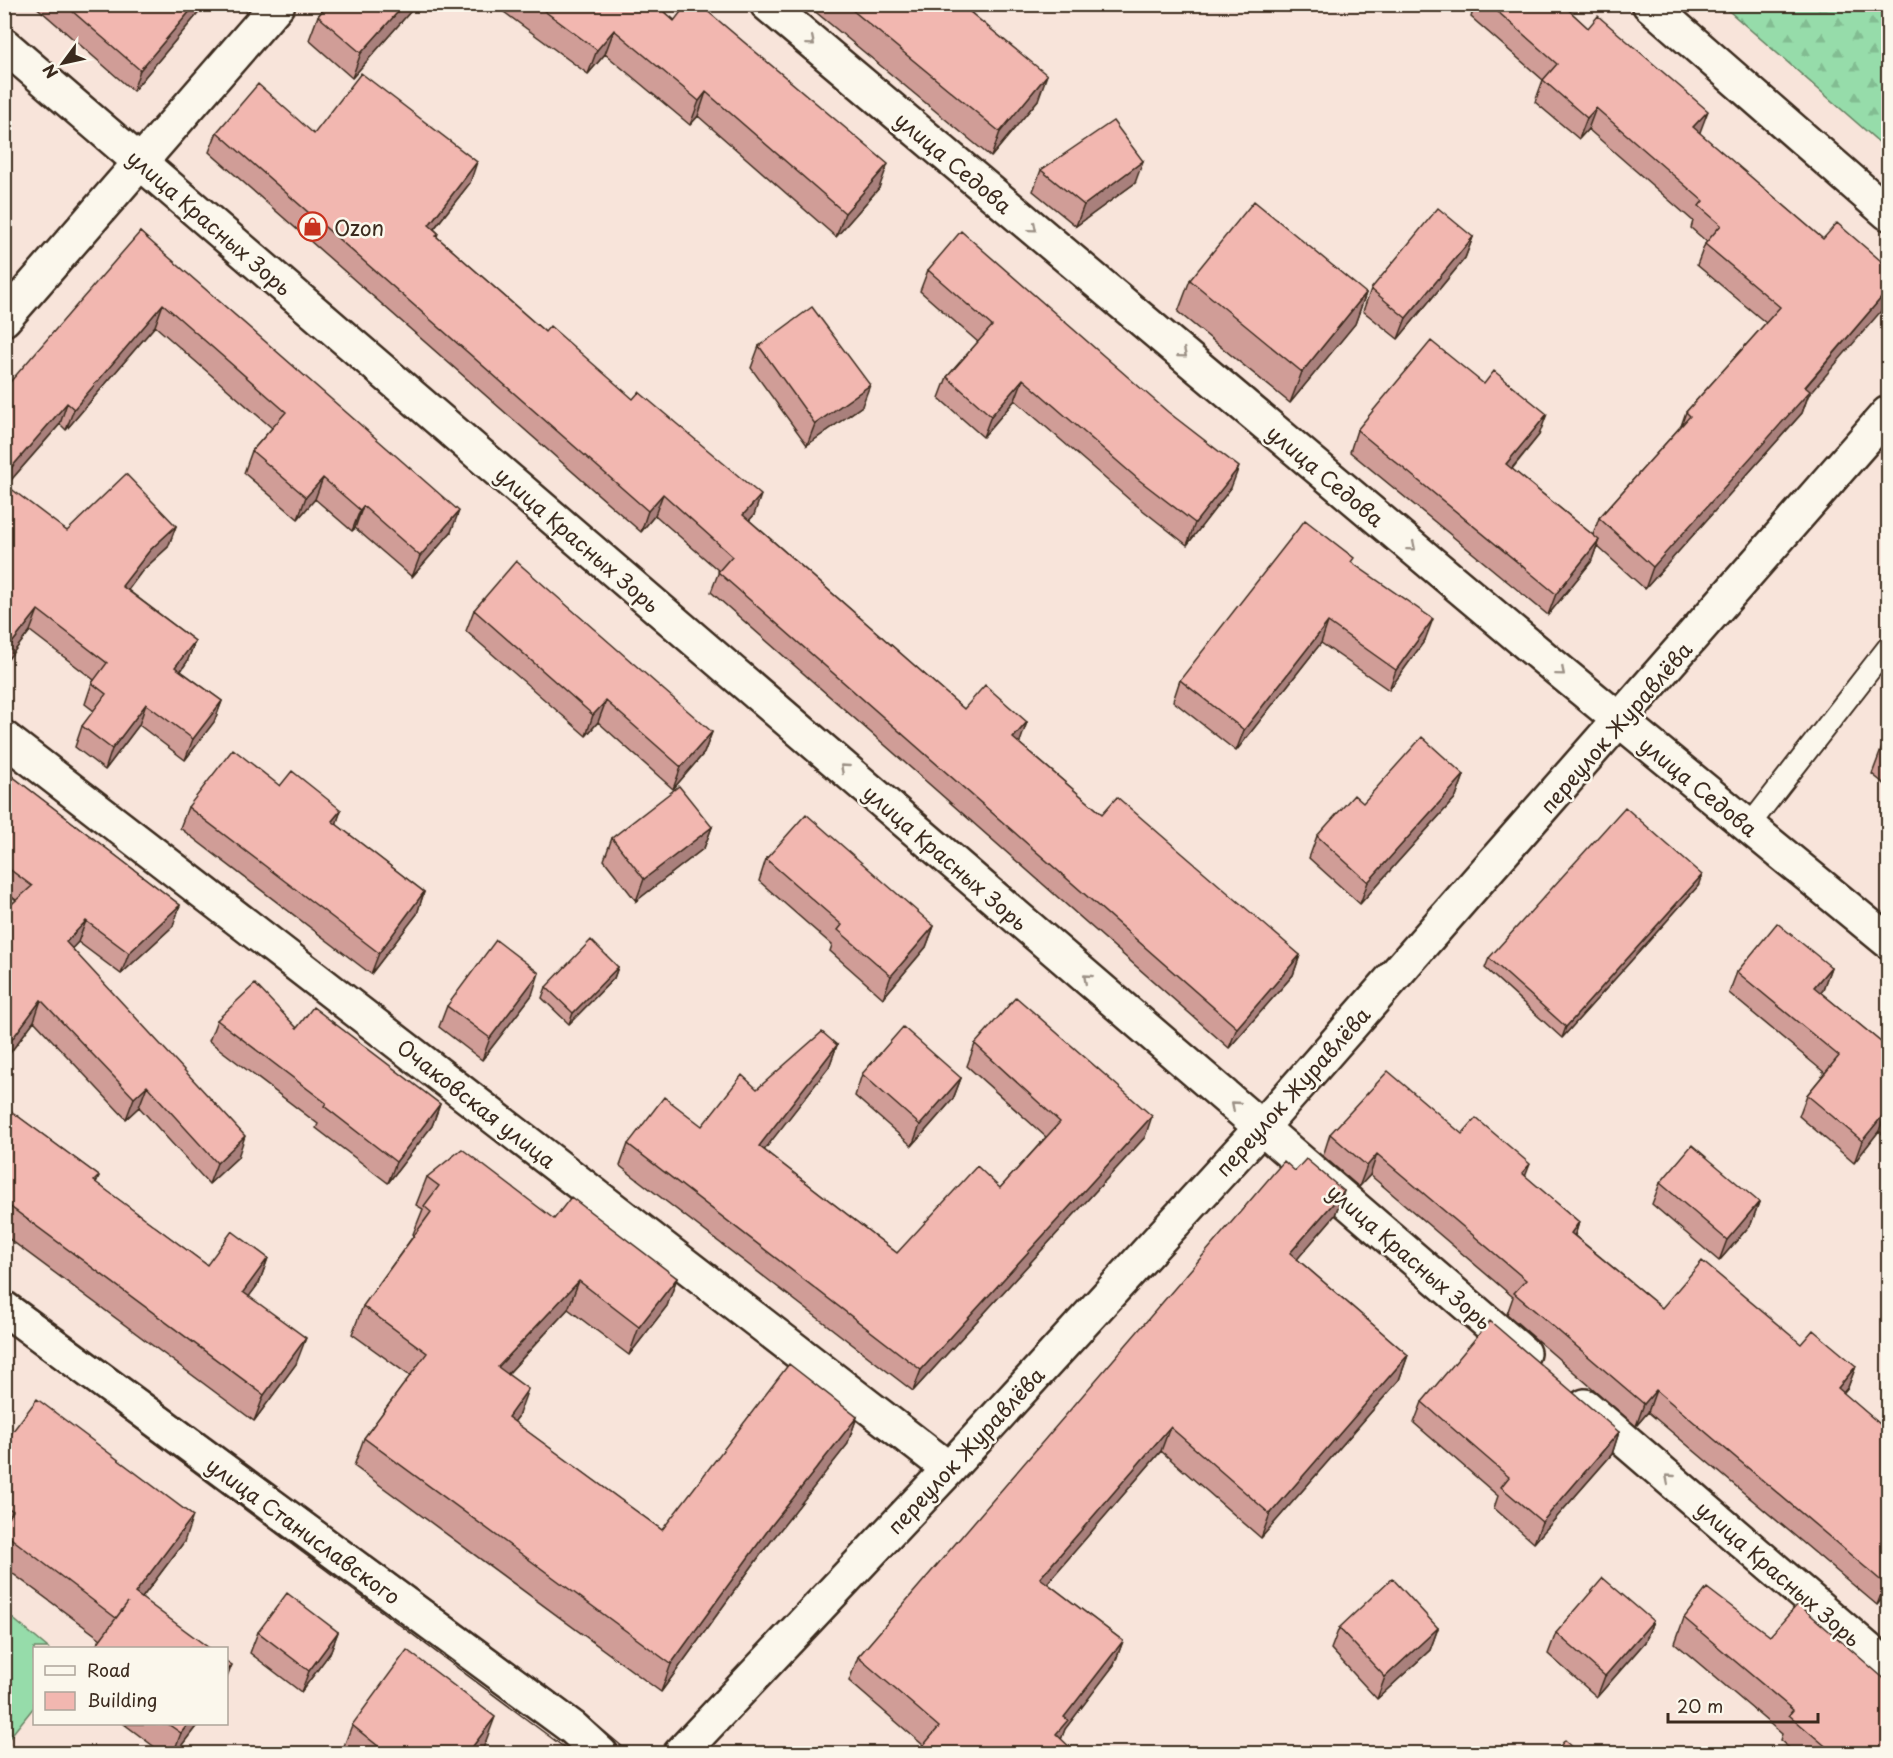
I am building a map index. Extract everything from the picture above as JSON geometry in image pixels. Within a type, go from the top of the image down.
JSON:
[{"type":"street","points":[[4,318],[278,4]]},
{"type":"street","name":"улица Седова","points":[[767,4],[1620,721],[1888,941]]},
{"type":"street","points":[[1649,4],[1888,213]]},
{"type":"street","name":"улица Красных Зорь","points":[[4,45],[1888,1667]]},
{"type":"street","name":"переулок Журавлёва","points":[[680,1754],[949,1469],[1261,1128],[1888,413]]},
{"type":"street","name":"Очаковская улица","points":[[4,738],[949,1469]]},
{"type":"street","name":"улица Станиславского","points":[[4,1308],[563,1721],[602,1754]]},
{"type":"lane","points":[[1748,826],[1888,646]]},
{"type":"green space","points":[[1722,5],[1888,5],[1888,150]]},
{"type":"green space","points":[[5,1612],[47,1647],[33,1647],[33,1708],[5,1743]]},
{"type":"building","points":[[64,4],[196,4],[140,70]]},
{"type":"building","points":[[328,4],[405,4],[361,53],[318,16]]},
{"type":"building","points":[[535,4],[655,4],[674,21],[687,4],[699,4],[888,164],[845,213],[706,92],[699,101],[614,30],[597,50]]},
{"type":"building","points":[[845,4],[966,4],[964,7],[1047,75],[1000,132]]},
{"type":"building","points":[[1489,4],[1562,4],[1588,28],[1598,16],[1708,111],[1693,127],[1823,239],[1837,223],[1888,267],[1888,290],[1805,387],[1810,391],[1653,567],[1599,518],[1690,416],[1686,412],[1780,307],[1705,244],[1721,225],[1699,206],[1703,201],[1596,108],[1587,118],[1543,80],[1557,64]]},
{"type":"building","points":[[361,73],[477,162],[429,225],[438,233],[436,236],[545,332],[550,326],[633,399],[639,392],[761,495],[743,515],[964,709],[985,685],[1027,722],[1013,738],[1102,814],[1117,797],[1300,955],[1237,1028],[718,572],[732,556],[663,494],[648,511],[217,132],[258,84],[314,134]]},
{"type":"building","points":[[1113,121],[1143,161],[1084,205],[1041,170]]},
{"type":"building","points":[[1254,201],[1366,293],[1302,372],[1190,280]]},
{"type":"building","points":[[1438,208],[1473,237],[1406,318],[1371,289]]},
{"type":"building","points":[[961,231],[1168,412],[1239,467],[1195,523],[1139,480],[1023,379],[991,416],[947,377],[992,326],[928,270]]},
{"type":"building","points":[[140,232],[459,511],[420,556],[363,506],[360,510],[323,478],[306,497],[252,451],[286,412],[163,304],[74,409],[67,403],[4,476],[4,389]]},
{"type":"building","points":[[812,307],[870,385],[815,424],[759,346]]},
{"type":"building","points":[[1431,341],[1484,384],[1494,371],[1547,414],[1506,464],[1599,540],[1556,594],[1357,430]]},
{"type":"building","points":[[126,474],[176,526],[150,550],[122,586],[195,641],[175,667],[222,701],[193,739],[146,704],[112,749],[82,726],[106,694],[92,683],[107,663],[38,610],[4,653],[4,495],[10,488],[67,531]]},
{"type":"building","points":[[1305,520],[1354,558],[1351,562],[1433,619],[1396,670],[1328,622],[1244,730],[1180,680]]},
{"type":"building","points":[[516,561],[712,732],[681,767],[606,701],[593,715],[474,610]]},
{"type":"building","points":[[1422,737],[1464,775],[1368,882],[1317,836],[1354,795],[1363,803]]},
{"type":"building","points":[[233,749],[280,786],[292,771],[341,810],[332,821],[424,892],[379,953],[188,807]]},
{"type":"building","points":[[4,770],[180,905],[129,953],[86,921],[66,942],[245,1136],[217,1163],[147,1086],[134,1098],[41,1000],[4,1050],[4,911],[32,886],[4,865]]},
{"type":"building","points":[[679,786],[712,827],[644,879],[612,838]]},
{"type":"building","points":[[1625,807],[1702,875],[1566,1027],[1489,958]]},
{"type":"building","points":[[806,814],[934,926],[891,976],[838,930],[842,925],[766,859]]},
{"type":"building","points":[[1777,923],[1831,967],[1814,987],[1888,1048],[1888,1111],[1862,1141],[1807,1095],[1839,1056],[1737,972]]},
{"type":"building","points":[[496,940],[539,973],[490,1038],[447,1006]]},
{"type":"building","points":[[591,940],[618,967],[573,1013],[546,987]]},
{"type":"building","points":[[255,984],[297,1028],[313,1007],[440,1104],[396,1162],[324,1106],[326,1103],[217,1020]]},
{"type":"building","points":[[1016,997],[1152,1116],[921,1370],[628,1144],[664,1097],[702,1126],[742,1075],[757,1089],[822,1032],[837,1045],[759,1146],[897,1253],[977,1166],[1000,1188],[1060,1122],[975,1044]]},
{"type":"building","points":[[903,1027],[961,1078],[920,1125],[862,1074]]},
{"type":"building","points":[[1388,1071],[1462,1134],[1476,1118],[1530,1164],[1522,1173],[1579,1222],[1571,1233],[1662,1308],[1702,1261],[1801,1344],[1813,1330],[1856,1366],[1838,1388],[1888,1431],[1888,1580],[1885,1584],[1656,1390],[1644,1404],[1514,1293],[1526,1280],[1377,1154],[1367,1166],[1330,1134]]},
{"type":"building","points":[[4,1106],[99,1176],[94,1181],[207,1265],[232,1231],[268,1258],[243,1292],[306,1338],[264,1395],[4,1202]]},
{"type":"building","points":[[1692,1145],[1759,1202],[1727,1240],[1660,1183]]},
{"type":"building","points":[[462,1149],[554,1219],[571,1197],[677,1278],[639,1327],[579,1281],[498,1367],[528,1389],[508,1417],[662,1530],[789,1364],[857,1417],[771,1526],[671,1664],[364,1438],[427,1353],[363,1306],[431,1212],[424,1206],[439,1186],[427,1177]]},
{"type":"building","points":[[1306,1159],[1344,1191],[1290,1253],[1408,1355],[1270,1514],[1170,1427],[1040,1578],[1123,1641],[1064,1717],[1068,1720],[1056,1734],[1077,1754],[916,1754],[939,1727],[858,1657],[1284,1161],[1295,1171]]},
{"type":"building","points":[[1490,1321],[1619,1432],[1542,1522],[1501,1487],[1509,1477],[1422,1402]]},
{"type":"building","points":[[37,1399],[193,1516],[135,1593],[208,1647],[95,1647],[128,1602],[116,1618],[4,1533],[4,1522],[13,1511],[4,1505],[4,1443]]},
{"type":"building","points":[[1392,1578],[1438,1628],[1385,1677],[1339,1628]]},
{"type":"building","points":[[1603,1578],[1653,1621],[1605,1676],[1556,1633]]},
{"type":"building","points":[[1707,1588],[1770,1636],[1798,1604],[1888,1682],[1888,1754],[1827,1754],[1830,1750],[1789,1715],[1793,1710],[1684,1618]]},
{"type":"building","points":[[287,1593],[338,1632],[309,1671],[258,1632]]},
{"type":"building","points":[[407,1650],[495,1717],[467,1754],[388,1754],[352,1725]]},
{"type":"building","points":[[169,1725],[187,1725],[181,1733]]},
{"type":"building","points":[[1565,1740],[1580,1754],[1554,1754]]},
{"type":"tram line","points":[[4,1287],[584,1714],[631,1754]]},
{"type":"tram line","points":[[4,1330],[573,1754]]},
{"type":"place","name":"Ozon","points":[[313,227]]}]
